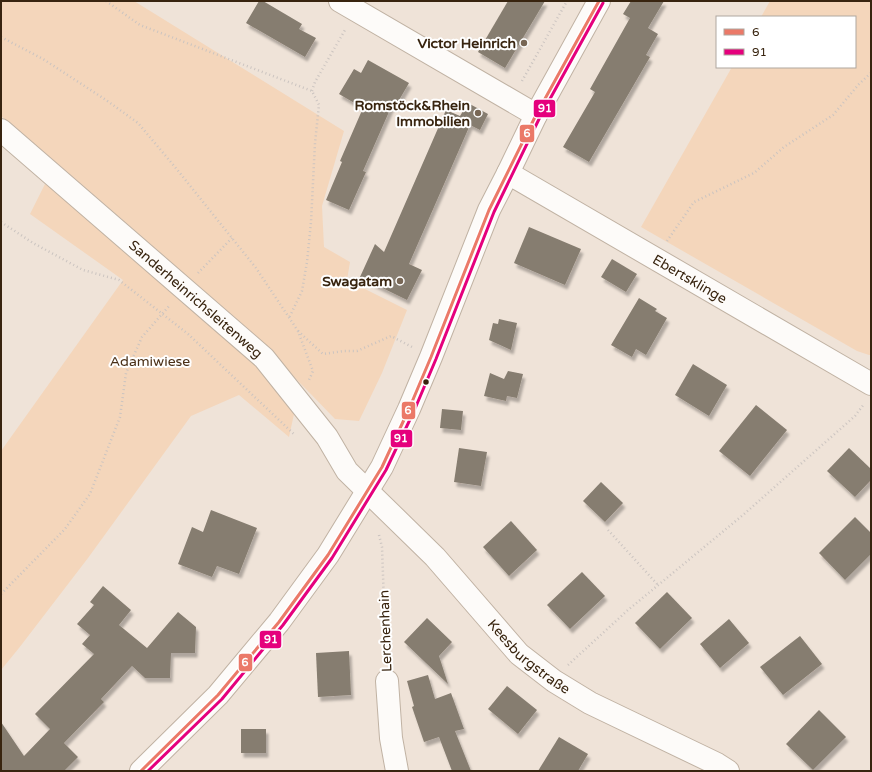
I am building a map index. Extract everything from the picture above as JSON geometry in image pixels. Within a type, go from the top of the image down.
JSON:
[{"type":"street","points":[[141,771],[218,694],[279,622],[328,555],[382,467],[410,409],[489,210],[536,115],[599,1]]},
{"type":"street","points":[[348,5],[536,115]]},
{"type":"street","name":"Sanderheinrichsleitenweg","points":[[1,130],[264,358],[327,437],[347,471],[366,492]]},
{"type":"street","name":"Ebertsklinge","points":[[508,173],[655,259],[870,391]]},
{"type":"street","name":"Keesburgstraße","points":[[366,492],[435,557],[519,654],[554,682],[590,703],[728,771]]},
{"type":"street","name":"Lerchenhain","points":[[387,681],[391,738],[397,771]]},
{"type":"path","points":[[106,1],[140,25],[312,91],[319,105],[307,262],[302,291],[289,318]]},
{"type":"path","points":[[511,100],[567,1]]},
{"type":"path","points":[[312,91],[348,5]]},
{"type":"path","points":[[1,36],[43,60],[106,100],[138,123],[256,268],[298,331],[323,354],[357,351],[391,336],[431,357]]},
{"type":"path","points":[[655,259],[694,202],[754,174],[784,146],[833,115],[859,84],[871,73]]},
{"type":"path","points":[[1,222],[33,244],[83,270],[119,280],[188,334],[297,437],[327,437]]},
{"type":"path","points":[[1,594],[64,529],[90,494],[120,417],[126,373],[142,337],[184,288],[232,238]]},
{"type":"path","points":[[298,331],[313,371],[300,404]]},
{"type":"path","points":[[554,682],[572,661],[628,610],[743,515],[855,416],[870,391]]},
{"type":"path","points":[[608,530],[658,585]]},
{"type":"path","name":"Lerchenhain","points":[[378,533],[382,547],[387,681]]},
{"type":"green space","points":[[1,1],[134,1],[344,131],[322,206],[324,247],[350,262],[347,280],[407,310],[382,373],[359,421],[335,419],[288,371],[216,303],[124,221],[1,116]]},
{"type":"green space","points":[[770,1],[871,1],[871,355],[857,351],[641,227],[731,68],[856,68],[856,16],[762,16]]},
{"type":"green space","name":"Adamiwiese","points":[[45,184],[77,203],[256,363],[294,414],[289,437],[239,395],[191,416],[88,558],[1,670],[1,451],[123,280],[30,214]]},
{"type":"building","points":[[259,1],[263,1],[302,24],[299,29],[316,38],[305,57],[246,23]]},
{"type":"building","points":[[508,1],[545,1],[505,68],[478,52]]},
{"type":"building","points":[[631,1],[664,1],[648,28],[658,34],[646,55],[650,57],[589,162],[563,147],[595,92],[590,89],[630,18],[623,14]]},
{"type":"building","points":[[368,60],[409,83],[395,107],[392,105],[363,171],[366,172],[349,210],[326,200],[342,162],[340,161],[363,108],[339,94],[354,69],[361,73]]},
{"type":"building","points":[[468,103],[488,114],[480,130],[470,125],[409,264],[422,270],[407,300],[360,277],[375,244],[384,252],[446,110],[460,116]]},
{"type":"building","points":[[529,227],[581,249],[565,285],[514,263]]},
{"type":"building","points":[[612,259],[637,274],[626,292],[601,277]]},
{"type":"building","points":[[639,298],[657,309],[655,311],[667,318],[646,355],[636,349],[632,357],[611,345]]},
{"type":"building","points":[[499,319],[517,323],[511,350],[489,340],[493,323],[498,324]]},
{"type":"building","points":[[693,364],[727,385],[709,416],[675,395]]},
{"type":"building","points":[[508,371],[523,374],[517,398],[507,396],[506,401],[484,396],[490,373],[504,379]]},
{"type":"building","points":[[756,405],[787,430],[750,476],[719,451]]},
{"type":"building","points":[[442,409],[463,411],[461,430],[440,428]]},
{"type":"building","points":[[459,448],[487,452],[481,486],[454,482]]},
{"type":"building","points":[[849,448],[871,469],[871,480],[855,497],[827,471]]},
{"type":"building","points":[[601,482],[623,503],[605,522],[583,501]]},
{"type":"building","points":[[211,510],[257,528],[239,574],[217,566],[212,577],[178,564],[192,527],[203,532]]},
{"type":"building","points":[[855,517],[871,533],[871,554],[845,580],[819,553]]},
{"type":"building","points":[[511,521],[537,550],[509,576],[483,547]]},
{"type":"building","points":[[582,572],[605,596],[570,629],[547,605]]},
{"type":"building","points":[[103,586],[131,610],[119,625],[147,648],[178,612],[196,627],[195,653],[171,653],[170,678],[145,678],[132,666],[101,699],[104,702],[64,743],[78,757],[64,771],[1,771],[1,722],[24,756],[50,729],[35,714],[94,654],[82,644],[90,635],[77,624],[94,605],[90,602]]},
{"type":"building","points":[[667,592],[692,618],[660,649],[635,623]]},
{"type":"building","points":[[427,618],[452,642],[439,656],[448,684],[404,642]]},
{"type":"building","points":[[729,619],[749,643],[720,668],[700,644]]},
{"type":"building","points":[[800,636],[822,664],[783,695],[760,667]]},
{"type":"building","points":[[349,651],[351,695],[318,697],[316,653]]},
{"type":"building","points":[[428,675],[435,699],[451,693],[464,729],[455,731],[471,771],[452,771],[439,737],[424,742],[412,707],[414,706],[407,681]]},
{"type":"building","points":[[507,686],[537,710],[518,734],[488,709]]},
{"type":"building","points":[[819,710],[846,737],[813,770],[786,744]]},
{"type":"building","points":[[241,729],[266,729],[266,753],[241,753]]},
{"type":"building","points":[[559,737],[588,754],[578,771],[538,771]]},
{"type":"transit line","name":"6","points":[[141,771],[218,695],[279,622],[328,555],[382,467],[431,357],[489,210],[536,115],[599,1]]},
{"type":"transit line","name":"91","points":[[148,771],[222,699],[283,625],[332,558],[386,470],[414,411],[436,359],[494,212],[540,117],[603,3]]},
{"type":"place","name":"Victor Heinrich","points":[[524,43]]},
{"type":"place","name":"Romstöck&Rhein Immobilien","points":[[478,113]]},
{"type":"place","name":"Swagatam","points":[[400,281]]}]
